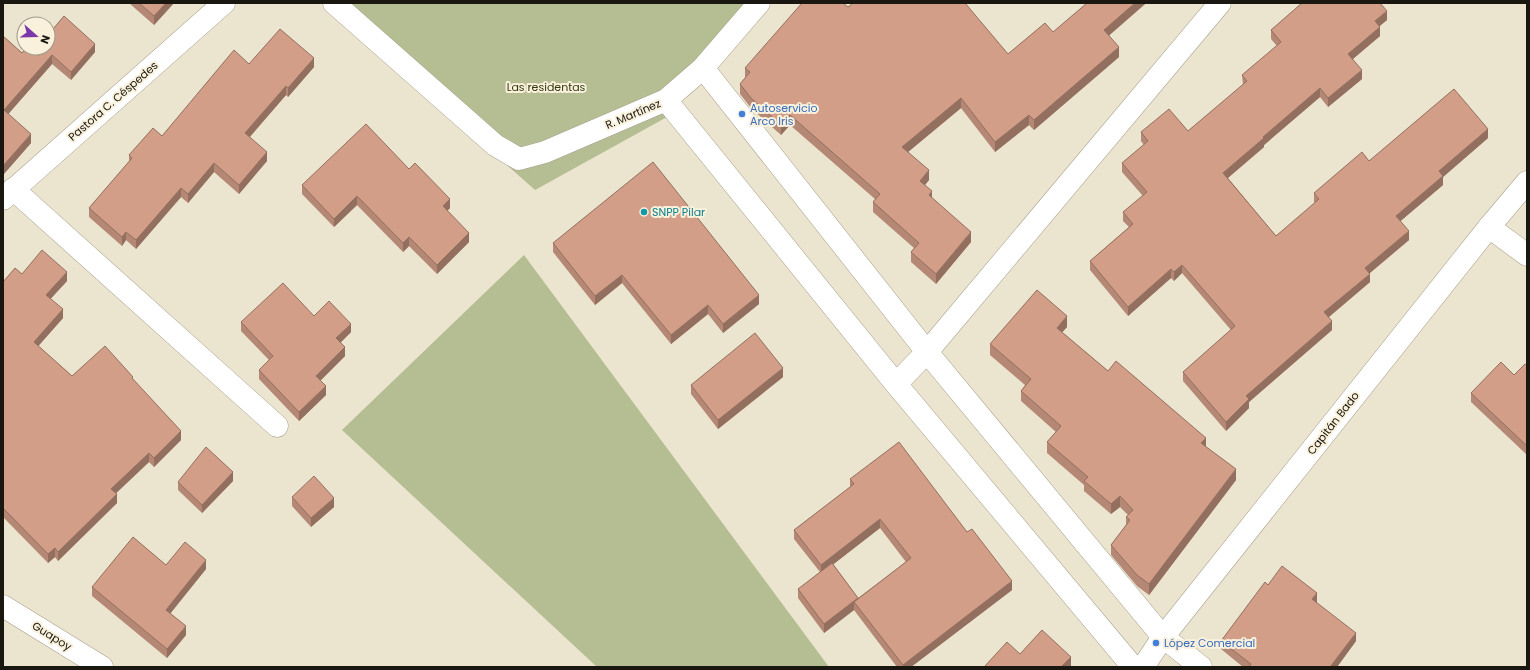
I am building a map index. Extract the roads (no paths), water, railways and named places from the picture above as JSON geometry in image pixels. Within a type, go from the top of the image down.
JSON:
[{"type":"street","name":"Pastora C. Céspedes","points":[[8,194],[224,3]]},
{"type":"street","name":"R. Martínez","points":[[334,3],[495,145],[520,159],[545,152],[666,100],[703,68],[759,3]]},
{"type":"street","points":[[896,384],[927,352],[1220,3]]},
{"type":"street","points":[[703,68],[927,352],[1163,637],[1201,667]]},
{"type":"street","points":[[666,100],[896,384],[1133,667]]},
{"type":"street","name":"Capitán Bado","points":[[1142,667],[1163,637],[1489,226],[1527,182]]},
{"type":"street","points":[[8,194],[277,426]]},
{"type":"street","points":[[1489,226],[1527,255]]},
{"type":"street","name":"Guapoy","points":[[3,606],[102,667]]},
{"type":"place","name":"Autoservicio Arco Iris","points":[[742,114]]},
{"type":"place","name":"SNPP Pilar","points":[[644,212]]},
{"type":"place","name":"López Comercial","points":[[1156,643]]},
{"type":"park label","name":"Las residentas","points":[[546,87]]}]
